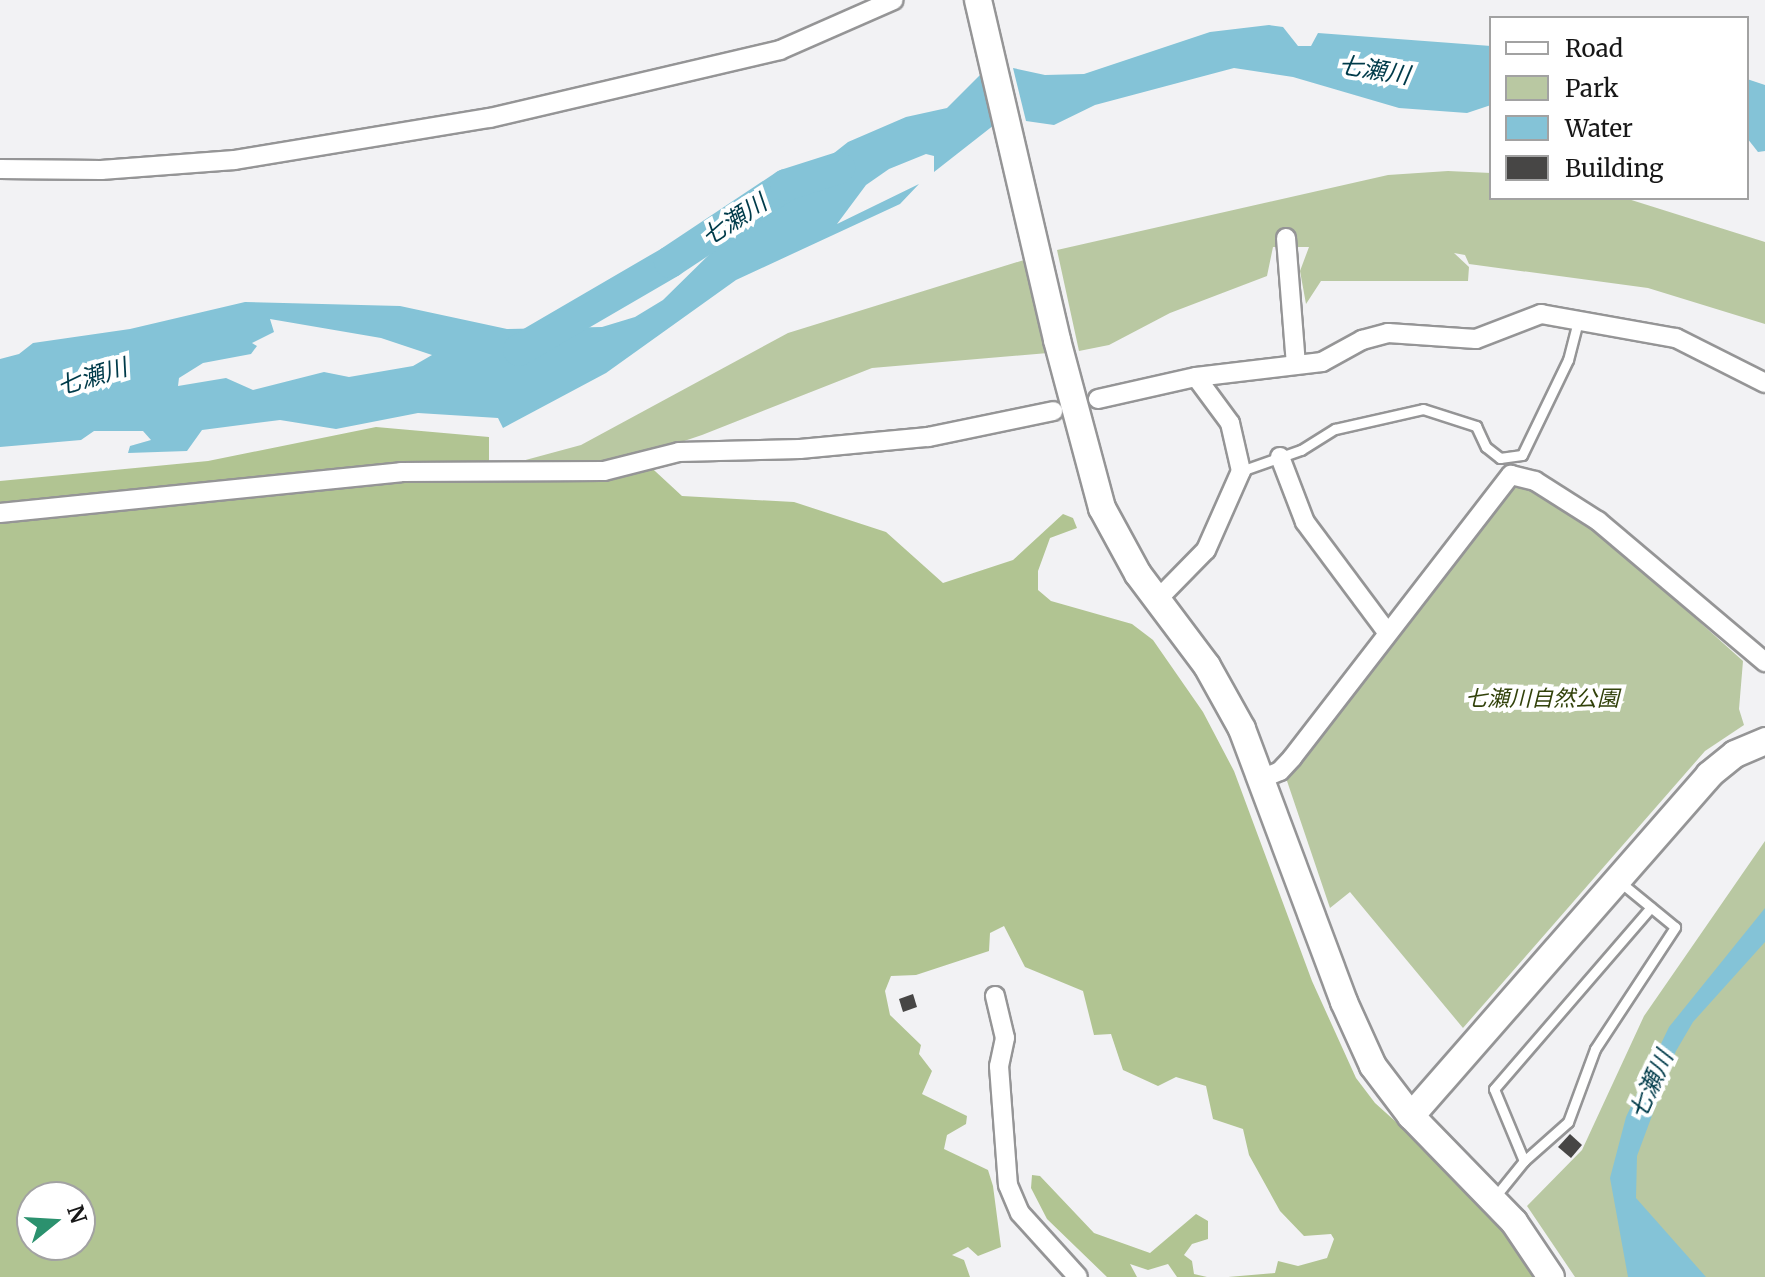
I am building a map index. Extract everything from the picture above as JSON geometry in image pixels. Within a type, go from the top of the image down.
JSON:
[{"type":"street","points":[[0,169],[101,170],[235,160],[490,118],[780,50],[894,0]]},
{"type":"street","points":[[981,10],[1095,490],[1119,543],[1156,601],[1218,683],[1263,778],[1355,1029],[1373,1066],[1411,1116],[1493,1199],[1551,1277]]},
{"type":"street","points":[[1286,238],[1296,365]]},
{"type":"street","points":[[1098,399],[1196,377],[1326,361],[1356,342],[1388,333],[1468,340],[1533,314],[1578,317],[1676,338],[1765,383]]},
{"type":"street","points":[[1156,601],[1206,550],[1241,471],[1230,423],[1196,377]]},
{"type":"street","points":[[0,513],[339,477],[604,471],[679,452],[800,449],[928,437],[1053,411]]},
{"type":"street","points":[[1280,457],[1305,522],[1387,632]]},
{"type":"street","points":[[1263,778],[1280,771],[1292,758],[1510,468],[1598,521],[1765,662]]},
{"type":"street","points":[[1411,1116],[1718,767],[1765,741]]},
{"type":"street","points":[[995,996],[1005,1038],[999,1066],[1008,1185],[1020,1213],[1078,1277]]},
{"type":"lane","points":[[1241,471],[1280,457],[1335,429],[1423,409],[1476,426],[1486,447],[1510,468],[1530,447],[1568,360],[1578,317]]},
{"type":"lane","points":[[1493,1199],[1524,1161],[1568,1122],[1595,1049],[1675,927],[1618,880]]},
{"type":"lane","points":[[1524,1161],[1494,1089],[1651,907]]},
{"type":"green space","points":[[1448,171],[1489,173],[1489,200],[1631,200],[1765,242],[1765,324],[1648,288],[1469,264],[1465,255],[1454,253],[1469,267],[1468,281],[1321,281],[1306,304],[1300,271],[1309,247],[1273,247],[1267,276],[1170,313],[1109,345],[1079,351],[1057,250],[1388,175]]},
{"type":"green space","points":[[1024,260],[1048,353],[872,368],[702,435],[568,480],[489,470],[581,445],[788,333]]},
{"type":"green space","points":[[376,427],[489,437],[489,470],[642,459],[682,496],[794,502],[886,532],[943,583],[1013,560],[1063,514],[1073,518],[1077,528],[1050,538],[1038,571],[1038,590],[1051,601],[1132,624],[1153,640],[1203,712],[1234,771],[1312,981],[1356,1078],[1375,1103],[1476,1194],[1513,1236],[1538,1277],[1228,1277],[1275,1273],[1278,1261],[1298,1266],[1327,1258],[1334,1239],[1331,1234],[1304,1236],[1280,1211],[1249,1155],[1243,1129],[1213,1119],[1206,1086],[1176,1077],[1158,1086],[1123,1070],[1111,1034],[1094,1035],[1083,991],[1025,967],[1004,926],[990,933],[989,951],[916,975],[891,976],[885,991],[890,1015],[921,1045],[919,1054],[932,1071],[922,1094],[967,1116],[966,1124],[947,1135],[944,1149],[988,1170],[993,1186],[1001,1247],[978,1256],[968,1247],[952,1255],[964,1260],[970,1277],[0,1277],[0,481],[208,461]]},
{"type":"green space","name":"七瀬川自然公園","points":[[1521,484],[1594,527],[1743,661],[1739,709],[1744,725],[1705,751],[1463,1028],[1350,892],[1330,908],[1286,778],[1509,485]]},
{"type":"green space","points":[[1765,841],[1765,1277],[1575,1277],[1527,1206],[1582,1150],[1644,1016]]},
{"type":"green space","points":[[1032,1175],[1040,1176],[1094,1233],[1150,1253],[1196,1214],[1208,1221],[1208,1239],[1192,1244],[1184,1255],[1192,1261],[1194,1274],[1207,1277],[1177,1277],[1168,1264],[1148,1270],[1130,1264],[1137,1277],[1107,1277],[1047,1219],[1031,1188]]},
{"type":"water","points":[[1269,25],[1283,27],[1298,46],[1311,46],[1318,33],[1489,46],[1489,106],[1467,113],[1399,108],[1293,77],[1234,68],[1095,105],[1054,125],[1026,121],[1013,68],[1045,75],[1084,74],[1210,32]]},
{"type":"water","points":[[981,74],[994,125],[934,172],[934,156],[926,154],[889,169],[866,185],[837,224],[919,184],[900,204],[736,280],[606,373],[503,428],[498,418],[418,413],[336,429],[280,420],[202,430],[187,451],[128,453],[130,446],[151,440],[143,431],[94,431],[81,440],[0,447],[0,359],[19,354],[33,343],[130,329],[245,302],[400,306],[507,329],[602,327],[635,317],[663,300],[723,241],[848,142],[906,117],[947,108]],"holes":[[[270,319],[381,338],[432,355],[413,366],[349,377],[324,372],[253,390],[226,378],[178,386],[179,378],[203,363],[251,354],[257,346],[252,343],[274,332]]]},
{"type":"water","points":[[1749,80],[1765,85],[1765,151],[1758,152],[1749,141]]},
{"type":"water","points":[[1765,908],[1765,942],[1693,1022],[1676,1051],[1637,1156],[1636,1198],[1706,1277],[1628,1277],[1610,1178],[1626,1117],[1669,1027]]},
{"type":"building","points":[[913,994],[917,1007],[903,1012],[899,999]]},
{"type":"building","points":[[1570,1134],[1582,1145],[1571,1158],[1558,1147]]},
{"type":"waterway","name":"七瀬川","points":[[519,350],[670,262],[786,185],[839,168]]}]
